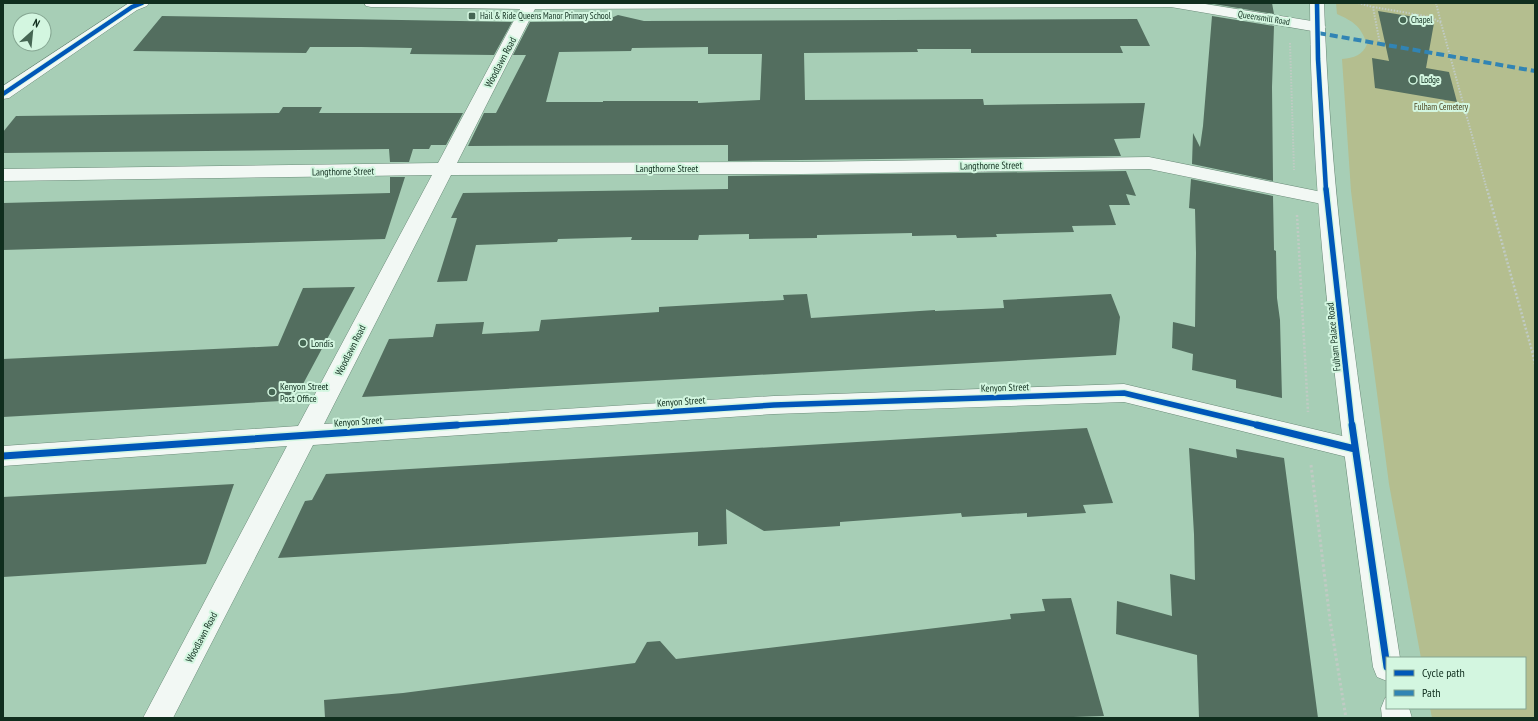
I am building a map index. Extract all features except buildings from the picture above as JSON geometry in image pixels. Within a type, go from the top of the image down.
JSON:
[{"type":"street","points":[[3,94],[132,8],[142,3]]},
{"type":"street","name":"Queensmill Road","points":[[371,3],[1171,3],[1318,27]]},
{"type":"street","name":"Fulham Palace Road","points":[[1317,3],[1319,67],[1327,199],[1356,449],[1386,660]]},
{"type":"street","name":"Woodlawn Road","points":[[158,718],[531,4]]},
{"type":"street","name":"Langthorne Street","points":[[3,175],[165,174],[444,169],[801,168],[1148,163],[1327,199]]},
{"type":"street","name":"Kenyon Street","points":[[3,456],[774,405],[1124,393],[1356,449]]},
{"type":"path","points":[[1358,3],[1362,6],[1431,18],[1441,23]]},
{"type":"path","points":[[1436,3],[1533,351],[1535,364]]},
{"type":"path","points":[[1372,7],[1380,44]]},
{"type":"path","points":[[1290,22],[1295,193],[1309,437],[1329,613],[1346,718]]},
{"type":"green space","name":"Fulham Cemetery","points":[[1336,3],[1535,3],[1535,718],[1432,718],[1430,709],[1526,709],[1526,657],[1421,657],[1389,484],[1351,191],[1342,59],[1358,55],[1363,51],[1367,44],[1362,32],[1356,25],[1337,14]]},
{"type":"marked path","points":[[1318,33],[1535,71]]},
{"type":"cycle path","points":[[3,94],[132,7],[142,3]]},
{"type":"cycle path","points":[[1317,3],[1318,59],[1327,199],[1355,449],[1386,660]]},
{"type":"cycle path","points":[[3,456],[774,405],[1124,393],[1355,449]]},
{"type":"place","name":"Hail & Ride Queens Manor Primary School","points":[[472,16]]},
{"type":"place","name":"Chapel","points":[[1403,20]]},
{"type":"place","name":"Lodge","points":[[1413,80]]},
{"type":"place","name":"Londis","points":[[303,343]]},
{"type":"place","name":"Kenyon Street Post Office","points":[[272,392]]}]
